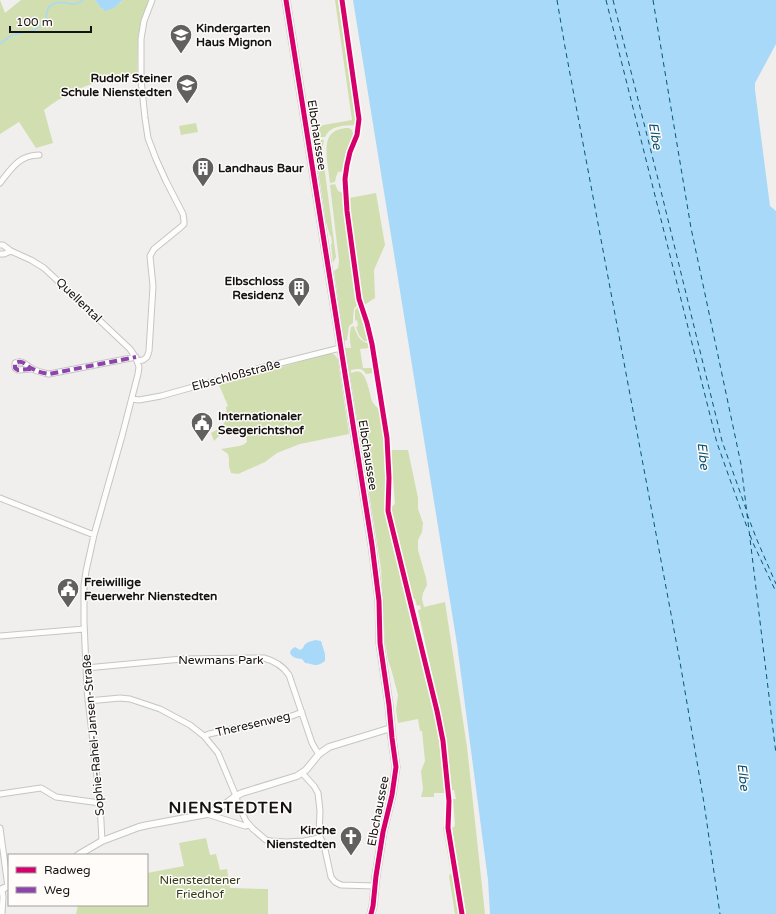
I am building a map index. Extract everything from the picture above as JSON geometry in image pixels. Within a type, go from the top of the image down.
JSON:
[{"type":"main road","name":"Elbchaussee","points":[[286,0],[374,560],[379,601],[380,643],[395,761],[396,772],[383,832],[371,914]]},
{"type":"street","points":[[32,369],[49,374],[137,359],[143,360],[147,357],[149,351],[153,286],[150,260],[151,254],[154,249],[184,224],[183,214],[150,146],[145,118],[142,95],[141,39],[144,21],[152,0]]},
{"type":"street","points":[[0,183],[8,171],[17,163],[32,155],[39,155]]},
{"type":"street","name":"Quellental","points":[[0,245],[3,245],[11,251],[44,268],[130,348],[137,359]]},
{"type":"street","points":[[0,254],[11,251]]},
{"type":"street","name":"Elbschloßstraße","points":[[132,399],[139,400],[161,396],[257,369],[340,348]]},
{"type":"street","name":"Sophie-Rahel-Jansen-Straße","points":[[102,841],[100,804],[87,690],[84,629],[85,578],[94,535],[138,374],[137,359]]},
{"type":"street","points":[[0,498],[94,535]]},
{"type":"street","points":[[0,636],[84,629]]},
{"type":"street","name":"Newmans Park","points":[[86,668],[182,659],[264,658],[273,661],[286,670],[291,680],[314,747],[319,754]]},
{"type":"street","points":[[88,701],[120,698],[135,700],[166,712],[190,725],[204,736],[218,753],[238,804],[249,825],[266,840],[286,842],[304,841],[320,836]]},
{"type":"street","name":"Theresenweg","points":[[204,736],[292,716],[302,712]]},
{"type":"street","points":[[80,854],[102,841],[148,824],[207,814],[220,808],[236,796],[250,790],[292,778],[302,773],[319,754],[334,745],[391,728]]},
{"type":"street","points":[[302,773],[318,792],[320,836],[324,845],[330,875],[333,881],[344,886],[375,886]]},
{"type":"street","points":[[0,794],[39,788],[44,789],[59,798],[100,804]]},
{"type":"street","points":[[207,814],[245,826],[249,825]]},
{"type":"street","points":[[0,828],[5,888],[1,912]]},
{"type":"green space","points":[[0,0],[5,13],[21,0],[95,0],[103,10],[114,7],[123,0],[149,0],[140,25],[137,74],[100,81],[71,93],[44,110],[53,143],[36,148],[19,122],[0,134]]},
{"type":"green space","points":[[335,0],[338,0],[356,122],[354,125],[334,128],[325,137],[319,137],[312,133],[312,127],[352,120]]},
{"type":"green space","points":[[196,123],[198,132],[181,135],[179,126]]},
{"type":"green space","points":[[346,128],[352,130],[353,139],[344,171],[338,172],[335,182],[330,183],[327,161],[328,139],[334,132],[339,129]]},
{"type":"green space","points":[[313,136],[324,140],[323,157],[336,257],[333,263],[331,236],[326,222]]},
{"type":"green space","points":[[335,184],[338,191],[343,193],[344,211],[357,305],[354,309],[353,323],[349,326],[347,340],[344,341],[334,271],[338,268],[339,261],[330,185]]},
{"type":"green space","points":[[376,193],[385,245],[374,270],[375,298],[364,305],[361,294],[349,198]]},
{"type":"green space","points":[[358,307],[368,341],[364,341],[359,335],[356,327],[358,326],[357,320],[355,321],[355,310]]},
{"type":"green space","points":[[354,326],[361,339],[366,343],[369,343],[369,348],[360,349],[363,368],[372,368],[373,373],[366,374],[363,370],[357,369],[351,370],[351,373],[360,372],[365,377],[372,401],[380,411],[386,458],[387,513],[433,705],[446,793],[434,793],[434,797],[421,797],[423,789],[421,771],[425,761],[422,731],[420,731],[418,719],[398,723],[396,710],[398,695],[388,660],[385,642],[381,568],[345,348],[351,348],[350,332],[351,327]]},
{"type":"green space","points":[[330,353],[335,355],[338,360],[349,434],[300,444],[277,453],[265,462],[238,474],[231,473],[228,454],[221,449],[243,445],[247,442],[246,436],[242,431],[226,433],[219,436],[214,441],[211,433],[222,426],[226,420],[226,407],[228,406],[219,385]]},
{"type":"green space","points":[[391,450],[408,450],[418,498],[418,509],[423,523],[422,532],[418,540],[418,550],[427,585],[422,599],[424,607],[445,602],[467,747],[485,914],[466,914],[452,828],[455,825],[453,799],[456,799],[454,790],[452,790],[444,729],[418,610],[421,609],[420,605],[417,606],[415,599],[411,599],[390,508],[395,504]]},
{"type":"green space","points":[[443,827],[445,827],[459,914],[455,914],[449,876],[451,873]]},
{"type":"green space","name":"Nienstedtener Friedhof","points":[[206,838],[210,855],[216,854],[220,870],[227,869],[230,888],[268,889],[268,914],[76,914],[78,906],[148,906],[148,873],[184,866],[179,843]]},
{"type":"water","points":[[95,0],[123,0],[114,8],[105,11]]},
{"type":"water","name":"Elbe","points":[[353,0],[776,0],[776,44],[755,83],[755,90],[770,206],[776,211],[776,914],[490,914],[488,880],[457,644]]},
{"type":"water","points":[[315,640],[321,641],[325,654],[325,661],[322,663],[315,665],[305,663],[302,659],[291,655],[290,651],[295,647],[300,650],[306,643]]},
{"type":"waterway","points":[[0,44],[13,35],[38,28],[46,19],[49,7],[52,5],[60,2],[76,4],[83,0]]},
{"type":"ferry route","points":[[557,0],[680,662],[704,803],[720,914]]},
{"type":"ferry route","points":[[606,0],[717,443],[748,530]]},
{"type":"ferry route","points":[[613,0],[722,441],[746,509]]},
{"type":"ferry route","points":[[653,0],[691,228],[741,464],[776,754]]},
{"type":"ferry route","points":[[747,514],[776,584]]},
{"type":"ferry route","points":[[750,535],[776,592]]},
{"type":"marked path","points":[[31,369],[18,370],[15,368],[15,363],[22,362],[37,371],[49,374],[136,357]]},
{"type":"cycle path","points":[[286,0],[372,545],[379,601],[380,643],[396,767],[392,795],[383,832],[371,914]]},
{"type":"cycle path","points":[[342,0],[359,119],[357,135],[350,152],[345,179],[347,211],[359,299],[372,344],[387,438],[389,478],[388,511],[443,741],[449,801],[448,828],[462,914]]},
{"type":"place","name":"Kindergarten Haus Mignon","points":[[181,54]]},
{"type":"place","name":"Rudolf Steiner Schule Nienstedten","points":[[187,104]]},
{"type":"place","name":"Landhaus Baur","points":[[203,188]]},
{"type":"place","name":"Elbschloss Residenz","points":[[299,308]]},
{"type":"place","name":"Internationaler Seegerichtshof","points":[[202,442]]},
{"type":"place","name":"Freiwillige Feuerwehr Nienstedten","points":[[68,608]]},
{"type":"place","name":"Kirche Nienstedten","points":[[351,856]]},
{"type":"district","name":"NIENSTEDTEN","points":[[231,808]]}]
